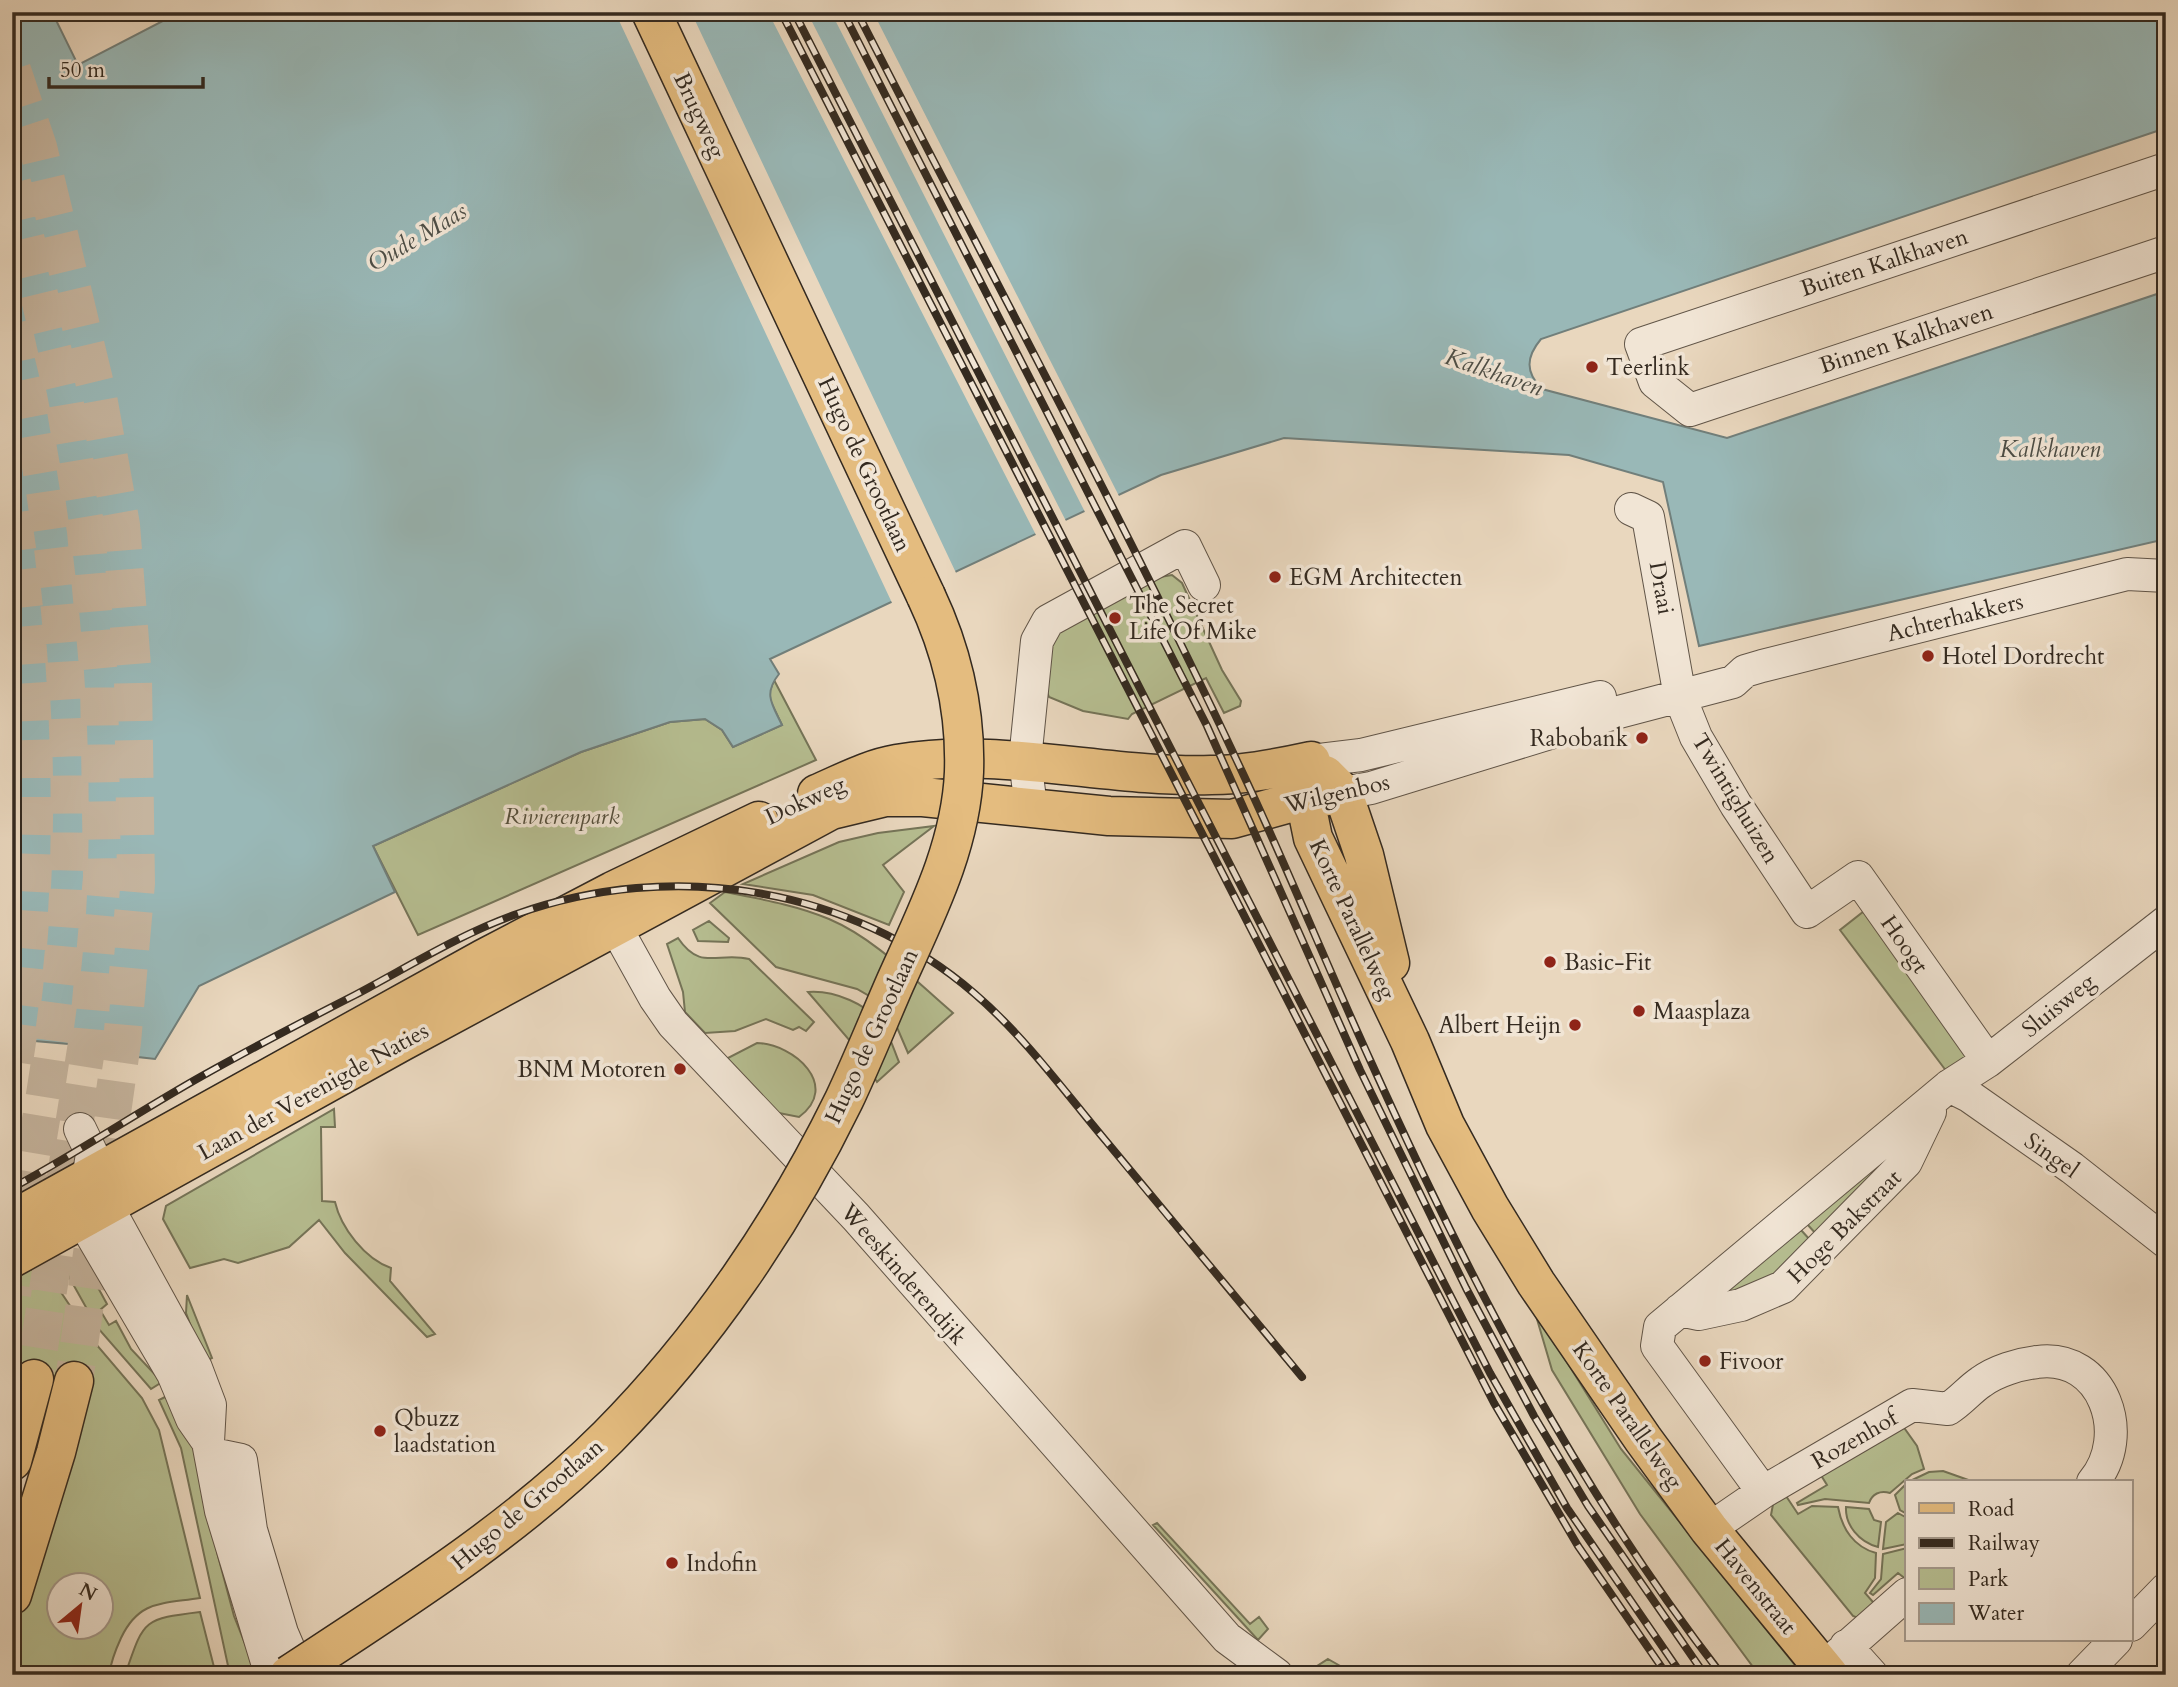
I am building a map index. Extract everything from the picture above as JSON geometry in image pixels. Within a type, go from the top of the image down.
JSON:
[{"type":"main road","name":"Brugweg","points":[[651,12],[749,218]]},
{"type":"main road","name":"Hugo de Grootlaan","points":[[289,1675],[412,1595],[496,1535],[564,1478],[618,1426],[708,1322],[762,1245],[844,1100],[932,901],[956,831],[964,773],[962,715],[944,633],[749,218]]},
{"type":"main road","name":"Dokweg","points":[[607,912],[873,769],[952,759],[1025,760]]},
{"type":"main road","name":"Wilgenbos","points":[[1025,760],[1136,772],[1211,775],[1311,761]]},
{"type":"main road","name":"Korte Parallelweg","points":[[1311,761],[1343,793],[1364,855],[1410,1041]]},
{"type":"main road","name":"Korte Parallelweg","points":[[1311,761],[1305,799],[1313,838],[1410,1041],[1445,1125],[1535,1283],[1722,1520]]},
{"type":"main road","name":"Wilgenbos","points":[[1031,807],[1109,816],[1232,819],[1305,799],[1343,793]]},
{"type":"main road","name":"Dokweg","points":[[607,912],[857,802],[886,797],[923,797],[1031,807]]},
{"type":"main road","name":"Laan der Verenigde Naties","points":[[12,1258],[93,1200],[607,912]]},
{"type":"main road","name":"Laan der Verenigde Naties","points":[[12,1220],[93,1200]]},
{"type":"main road","points":[[12,1461],[34,1379]]},
{"type":"main road","points":[[12,1595],[56,1452],[74,1381]]},
{"type":"main road","name":"Havenstraat","points":[[1722,1520],[1833,1663]]},
{"type":"street","name":"Buiten Kalkhaven","points":[[1655,382],[1641,344],[2166,169]]},
{"type":"street","name":"Binnen Kalkhaven","points":[[1655,382],[1689,410],[2166,252]]},
{"type":"street","name":"Draai","points":[[1631,509],[1648,517],[1678,688]]},
{"type":"street","points":[[1031,807],[1025,760],[1037,641],[1048,621],[1185,546],[1204,585]]},
{"type":"street","name":"Achterhakkers","points":[[1678,688],[1727,667],[1745,671],[2127,574],[2166,576]]},
{"type":"street","name":"Wilgenbos","points":[[1311,761],[1361,755],[1678,688]]},
{"type":"street","name":"Wilgenbos","points":[[1343,793],[1371,788],[1678,688]]},
{"type":"street","name":"Twintighuizen","points":[[1678,688],[1696,737],[1736,806],[1807,912]]},
{"type":"street","name":"Hoogt","points":[[1807,912],[1858,877],[1988,1061]]},
{"type":"street","name":"Weeskinderendijk","points":[[607,912],[655,998],[673,1024],[856,1217],[1227,1638],[1277,1675]]},
{"type":"street","name":"Sluisweg","points":[[1939,1095],[1988,1061],[2085,969],[2166,922]]},
{"type":"street","name":"Singel","points":[[1939,1095],[1969,1096],[2161,1228]]},
{"type":"street","name":"Hoge Bakstraat","points":[[1680,1310],[1699,1314],[1741,1305],[1783,1287],[1906,1162],[1939,1095]]},
{"type":"street","name":"Hoge Bakstraat","points":[[1763,1492],[1657,1346],[1660,1327],[1939,1095]]},
{"type":"street","points":[[80,1129],[91,1147],[93,1200],[192,1419],[220,1452],[251,1530],[282,1633],[300,1675]]},
{"type":"street","name":"Rozenhof","points":[[1722,1520],[1763,1492],[1912,1405],[1948,1409],[1996,1373],[2039,1362],[2067,1364],[2076,1368],[2092,1380],[2104,1397],[2110,1415],[2110,1452],[2094,1480]]},
{"type":"street","points":[[220,1452],[221,1511],[271,1675]]},
{"type":"street","points":[[2132,1624],[2166,1589]]},
{"type":"street","points":[[1833,1663],[1905,1596]]},
{"type":"street","points":[[2092,1672],[2114,1642]]},
{"type":"street","name":"Havenstraat","points":[[1833,1663],[1871,1675]]},
{"type":"green space","points":[[1172,575],[1182,583],[1222,670],[1241,701],[1240,706],[1224,713],[1206,678],[1132,714],[1128,719],[1083,711],[1049,697],[1046,689],[1048,652],[1058,631],[1160,577]]},
{"type":"green space","name":"Rivierenpark","points":[[774,680],[816,760],[418,935],[373,846],[581,752],[670,722],[705,719],[722,730],[733,747],[782,725],[768,696]]},
{"type":"green space","points":[[934,826],[883,865],[904,892],[889,925],[813,895],[743,884],[839,842],[878,833]]},
{"type":"green space","points":[[725,892],[804,910],[846,927],[894,961],[953,1013],[908,1053],[883,1004],[857,989],[776,967],[710,903]]},
{"type":"green space","points":[[1868,908],[1977,1052],[1947,1072],[1840,930]]},
{"type":"green space","points":[[709,921],[729,938],[728,942],[698,941],[693,930]]},
{"type":"green space","points":[[678,938],[686,948],[702,957],[749,959],[814,1022],[806,1031],[799,1027],[793,1030],[766,1019],[735,1031],[705,1033],[685,1012],[683,992],[667,944]]},
{"type":"green space","points":[[808,992],[839,996],[869,1011],[885,1030],[899,1062],[877,1082],[857,1049]]},
{"type":"green space","points":[[757,1043],[785,1051],[808,1069],[814,1080],[815,1092],[811,1105],[799,1117],[774,1112],[724,1060]]},
{"type":"green space","points":[[334,1109],[335,1127],[321,1127],[322,1201],[335,1202],[349,1232],[372,1258],[391,1268],[390,1281],[435,1334],[427,1337],[345,1253],[319,1220],[289,1247],[238,1263],[224,1259],[190,1268],[163,1219],[166,1206]]},
{"type":"green space","points":[[1913,1136],[1817,1235],[1807,1224],[1863,1178],[1862,1174]]},
{"type":"green space","points":[[1801,1230],[1811,1241],[1777,1273],[1713,1301]]},
{"type":"green space","points":[[66,1258],[80,1264],[91,1276],[107,1304],[100,1310],[109,1325],[116,1321],[131,1349],[162,1382],[151,1389],[97,1327],[59,1259]]},
{"type":"green space","points":[[44,1267],[95,1343],[142,1398],[159,1430],[200,1598],[163,1603],[144,1610],[128,1626],[121,1638],[109,1675],[12,1675],[12,1630],[50,1515],[85,1385],[12,1377],[12,1274]]},
{"type":"green space","points":[[187,1295],[212,1358],[204,1362],[186,1313]]},
{"type":"green space","points":[[1534,1309],[1621,1449],[1803,1675],[1759,1675],[1640,1514],[1552,1370]]},
{"type":"green space","points":[[173,1393],[194,1444],[234,1616],[253,1664],[237,1675],[230,1675],[181,1448],[159,1400]]},
{"type":"green space","points":[[1900,1422],[1917,1446],[1924,1469],[1912,1474],[1890,1493],[1883,1492],[1872,1497],[1869,1503],[1825,1499],[1798,1505],[1797,1503],[1827,1485],[1819,1472]]},
{"type":"green space","points":[[1943,1471],[1968,1480],[1912,1480],[1929,1472]]},
{"type":"green space","points":[[1905,1485],[1905,1513],[1900,1510],[1895,1495]]},
{"type":"green space","points":[[1784,1493],[1798,1514],[1812,1506],[1838,1507],[1850,1536],[1861,1546],[1876,1553],[1875,1578],[1865,1593],[1880,1610],[1863,1620],[1853,1616],[1771,1515],[1774,1499]]},
{"type":"green space","points":[[1846,1507],[1869,1509],[1874,1520],[1881,1522],[1878,1547],[1854,1532],[1846,1514]]},
{"type":"green space","points":[[1898,1513],[1905,1517],[1905,1544],[1883,1549],[1886,1522]]},
{"type":"green space","points":[[1157,1523],[1250,1624],[1259,1617],[1268,1629],[1258,1640],[1153,1525]]},
{"type":"green space","points":[[1905,1548],[1905,1578],[1898,1573],[1873,1595],[1870,1593],[1881,1579],[1883,1554]]},
{"type":"green space","points":[[200,1612],[216,1675],[125,1675],[137,1643],[148,1625],[166,1617]]},
{"type":"green space","points":[[1328,1659],[1356,1675],[1313,1675],[1311,1670]]},
{"type":"water","points":[[12,12],[52,12],[78,65],[180,12],[2166,12],[2166,128],[1541,339],[1532,352],[1530,370],[1542,389],[1727,438],[2166,291],[2166,544],[2157,541],[1699,646],[1663,482],[1569,455],[1284,438],[1161,475],[770,659],[779,674],[771,687],[771,699],[782,725],[733,747],[722,730],[705,719],[670,722],[581,752],[373,846],[395,892],[199,986],[155,1059],[138,1057],[138,1050],[12,1039]]},
{"type":"pier","points":[[615,12],[691,12],[957,575],[893,605]]},
{"type":"pier","points":[[768,12],[807,12],[1067,523],[1037,537]]},
{"type":"pier","points":[[831,12],[873,12],[1120,498],[1086,514]]},
{"type":"tunnel","points":[[12,70],[38,147],[98,397],[121,525],[133,679],[136,883],[122,1042],[74,1381]]},
{"type":"tunnel","points":[[12,183],[64,398],[86,531],[99,678],[102,877],[88,1037],[34,1379]]},
{"type":"tunnel","points":[[12,324],[40,459],[50,527],[64,664],[70,802],[66,923],[55,1029],[12,1294]]},
{"type":"tunnel","points":[[12,513],[28,654],[34,794],[29,933],[12,1074]]},
{"type":"railway","points":[[781,12],[1494,1403],[1578,1546],[1667,1675]]},
{"type":"railway","points":[[794,12],[1490,1373],[1567,1508],[1682,1675]]},
{"type":"railway","points":[[843,12],[1207,726],[1360,1070],[1466,1288],[1534,1416],[1588,1506],[1705,1675]]},
{"type":"railway","points":[[857,12],[1199,681],[1408,1142],[1486,1301],[1528,1379],[1620,1531],[1669,1604],[1722,1675]]},
{"type":"railway","points":[[12,1188],[221,1066],[434,951],[496,922],[576,897],[636,888],[697,887],[757,893],[816,907],[872,928],[926,957],[975,994],[1011,1028],[1044,1065],[1302,1377]]},
{"type":"place","name":"Teerlink","points":[[1592,367]]},
{"type":"place","name":"EGM Architecten","points":[[1275,577]]},
{"type":"place","name":"The Secret Life Of Mike","points":[[1115,618]]},
{"type":"place","name":"Hotel Dordrecht","points":[[1928,656]]},
{"type":"place","name":"Rabobank","points":[[1642,738]]},
{"type":"place","name":"Basic-Fit","points":[[1550,962]]},
{"type":"place","name":"Maasplaza","points":[[1639,1011]]},
{"type":"place","name":"Albert Heijn","points":[[1575,1025]]},
{"type":"place","name":"BNM Motoren","points":[[680,1069]]},
{"type":"place","name":"Fivoor","points":[[1705,1361]]},
{"type":"place","name":"Qbuzz laadstation","points":[[380,1431]]},
{"type":"place","name":"Indofin","points":[[672,1563]]},
{"type":"water label","name":"Oude Maas","points":[[417,237]]},
{"type":"water label","name":"Kalkhaven","points":[[1494,372]]},
{"type":"water label","name":"Kalkhaven","points":[[2050,449]]}]
